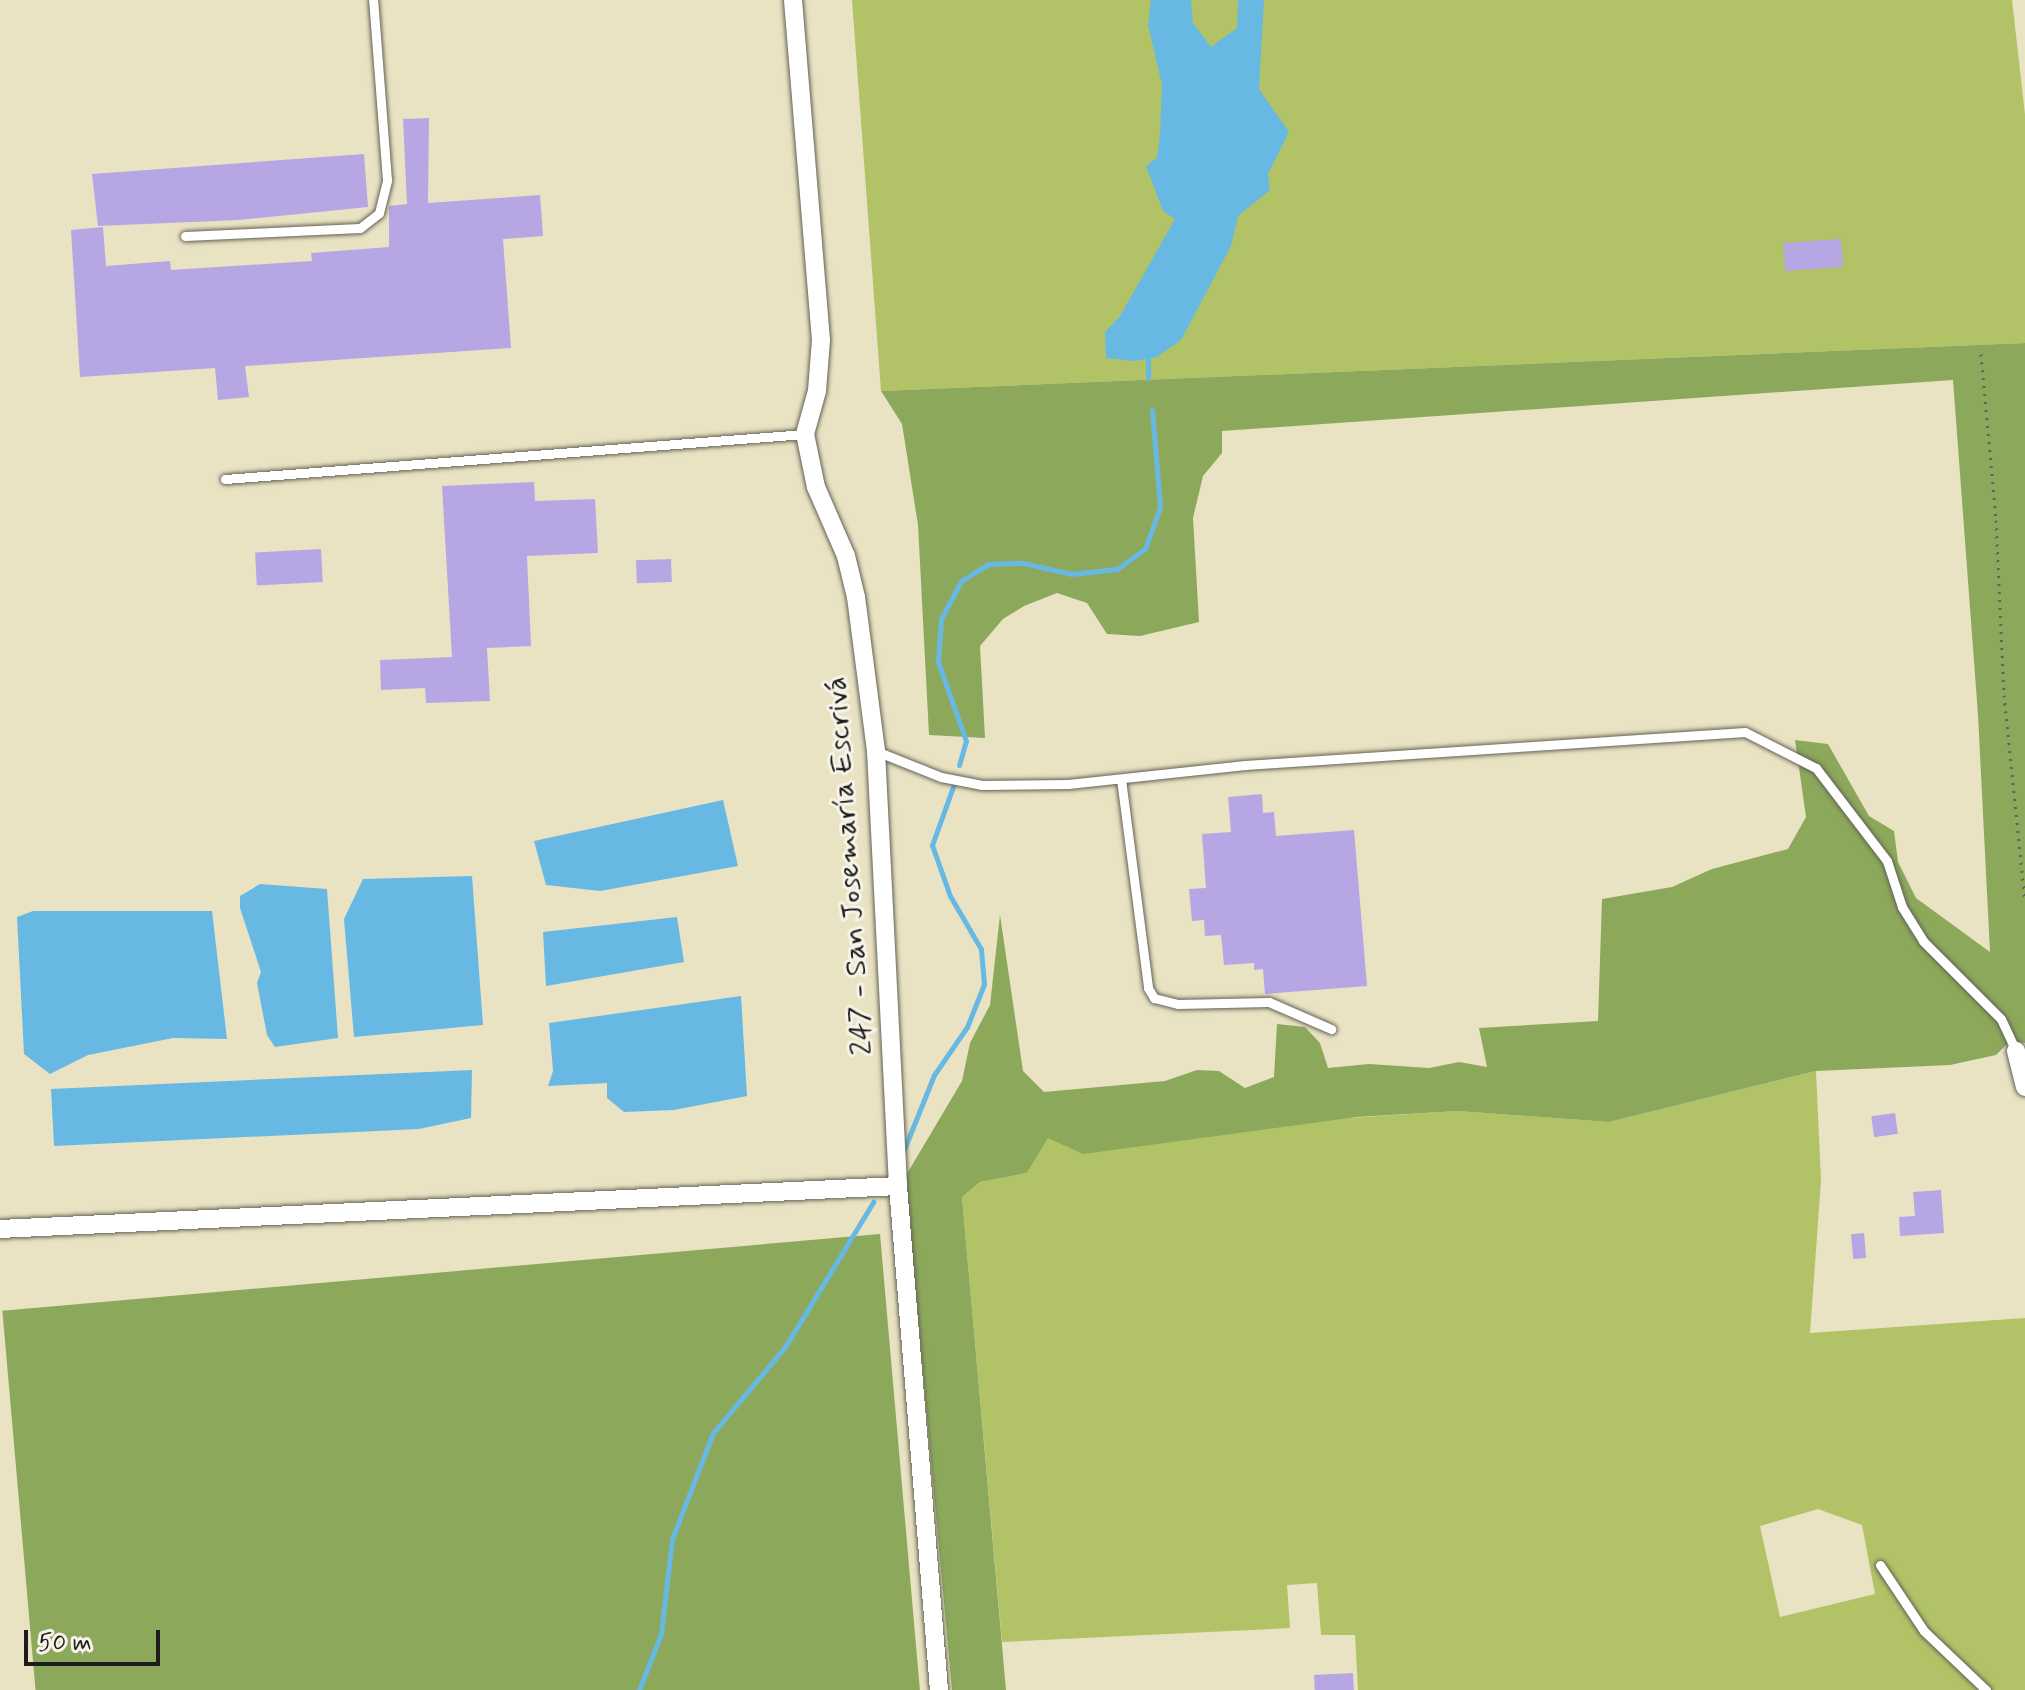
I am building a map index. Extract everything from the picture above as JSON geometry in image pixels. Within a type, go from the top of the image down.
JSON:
[{"type":"street","name":"247 - San Josemaría Escrivá","points":[[793,0],[821,340],[817,391],[805,434],[816,487],[846,556],[856,597],[876,751],[898,1186],[939,1690]]},
{"type":"street","points":[[2016,1051],[2025,1087]]},
{"type":"street","points":[[0,1229],[898,1186]]},
{"type":"lane","points":[[185,236],[360,228],[379,213],[387,180],[373,0]]},
{"type":"lane","points":[[225,479],[805,434]]},
{"type":"lane","points":[[876,751],[941,777],[982,785],[1121,779],[1245,765],[1745,732],[1816,768],[1887,861],[1902,907],[1923,941],[2001,1019],[2016,1051]]},
{"type":"lane","points":[[1121,779],[1148,988],[1154,998],[1178,1004],[1269,1002],[1331,1029]]},
{"type":"lane","points":[[1880,1565],[1924,1631],[1986,1690]]},
{"type":"path","points":[[1981,354],[1996,520],[2004,695],[2025,900]]},
{"type":"green space","points":[[852,0],[2012,0],[2025,115],[2025,343],[881,391]]},
{"type":"green space","points":[[2025,343],[2025,1043],[2010,1041],[1996,1055],[1950,1065],[1816,1071],[1609,1122],[1458,1111],[1357,1117],[1083,1154],[1048,1138],[1027,1173],[980,1182],[962,1197],[1006,1690],[952,1690],[905,1177],[962,1081],[970,1043],[990,1005],[1000,915],[1023,1071],[1044,1092],[1165,1081],[1197,1070],[1219,1071],[1245,1088],[1274,1077],[1277,1024],[1305,1027],[1320,1043],[1328,1068],[1369,1064],[1429,1068],[1459,1062],[1487,1067],[1479,1028],[1598,1021],[1602,899],[1672,887],[1712,869],[1788,849],[1806,817],[1795,740],[1828,744],[1869,816],[1894,831],[1898,862],[1916,898],[1990,952],[1978,715],[1953,380],[1222,431],[1222,453],[1203,476],[1193,518],[1199,622],[1140,636],[1107,634],[1087,603],[1057,593],[1024,606],[1003,619],[980,646],[985,738],[929,735],[918,525],[902,424],[881,391]]},
{"type":"green space","points":[[1816,1071],[1821,1181],[1810,1333],[2025,1318],[2025,1690],[1358,1690],[1355,1635],[1321,1635],[1317,1583],[1287,1585],[1290,1628],[1002,1642],[962,1197],[980,1182],[1027,1173],[1048,1137],[1458,1111],[1609,1122]],"holes":[[[1818,1509],[1862,1525],[1875,1594],[1780,1617],[1760,1526]]]},
{"type":"green space","points":[[880,1234],[920,1690],[36,1690],[2,1311]]},
{"type":"water","points":[[1151,0],[1191,0],[1193,23],[1211,47],[1237,28],[1238,0],[1264,0],[1259,89],[1289,132],[1268,174],[1270,190],[1238,216],[1231,246],[1181,340],[1157,357],[1135,361],[1106,358],[1105,332],[1120,316],[1175,219],[1163,211],[1146,166],[1157,158],[1162,85],[1148,25]]},
{"type":"water","points":[[723,800],[738,866],[600,891],[546,885],[534,841]]},
{"type":"water","points":[[472,876],[483,1025],[354,1037],[344,919],[363,879]]},
{"type":"water","points":[[260,884],[327,889],[338,1038],[275,1047],[267,1035],[257,983],[261,972],[240,908],[240,896]]},
{"type":"water","points":[[33,911],[212,911],[227,1039],[173,1038],[88,1055],[50,1074],[24,1054],[17,917]]},
{"type":"water","points":[[677,917],[684,962],[546,986],[543,932]]},
{"type":"water","points":[[741,996],[747,1096],[674,1110],[624,1112],[607,1098],[607,1083],[548,1086],[553,1071],[549,1023]]},
{"type":"water","points":[[472,1070],[471,1118],[419,1129],[54,1146],[51,1089]]},
{"type":"building","points":[[429,118],[428,203],[540,195],[543,236],[503,239],[511,348],[245,366],[249,397],[218,400],[215,368],[80,377],[71,230],[103,227],[106,266],[170,261],[171,270],[312,261],[311,253],[389,247],[389,206],[407,204],[403,119]]},
{"type":"building","points":[[364,154],[368,207],[239,220],[98,226],[92,174]]},
{"type":"building","points":[[1841,239],[1843,267],[1785,271],[1783,243]]},
{"type":"building","points":[[534,482],[535,501],[595,499],[598,553],[527,556],[531,646],[487,648],[490,701],[426,703],[425,688],[381,690],[380,660],[452,657],[442,486]]},
{"type":"building","points":[[321,549],[323,582],[257,585],[255,552]]},
{"type":"building","points":[[671,559],[672,582],[637,583],[636,560]]},
{"type":"building","points":[[1262,794],[1263,813],[1274,812],[1276,836],[1354,830],[1367,986],[1265,994],[1263,969],[1254,970],[1254,963],[1224,965],[1221,935],[1205,936],[1204,920],[1192,921],[1189,889],[1206,888],[1202,834],[1231,832],[1228,797]]},
{"type":"building","points":[[1895,1113],[1898,1134],[1874,1137],[1871,1116]]},
{"type":"building","points":[[1941,1190],[1944,1233],[1900,1236],[1899,1217],[1915,1216],[1913,1192]]},
{"type":"building","points":[[1864,1233],[1866,1258],[1853,1259],[1851,1234]]},
{"type":"building","points":[[1353,1673],[1354,1690],[1315,1690],[1314,1675]]},
{"type":"waterway","points":[[1148,354],[1148,378]]},
{"type":"waterway","points":[[959,765],[966,741],[938,662],[941,619],[961,581],[988,564],[1023,563],[1072,574],[1117,569],[1145,549],[1160,507],[1152,410]]},
{"type":"waterway","points":[[903,1152],[934,1075],[967,1027],[984,984],[981,949],[950,896],[932,845],[954,784]]},
{"type":"waterway","points":[[639,1690],[661,1634],[672,1539],[713,1433],[785,1347],[873,1202]]}]
